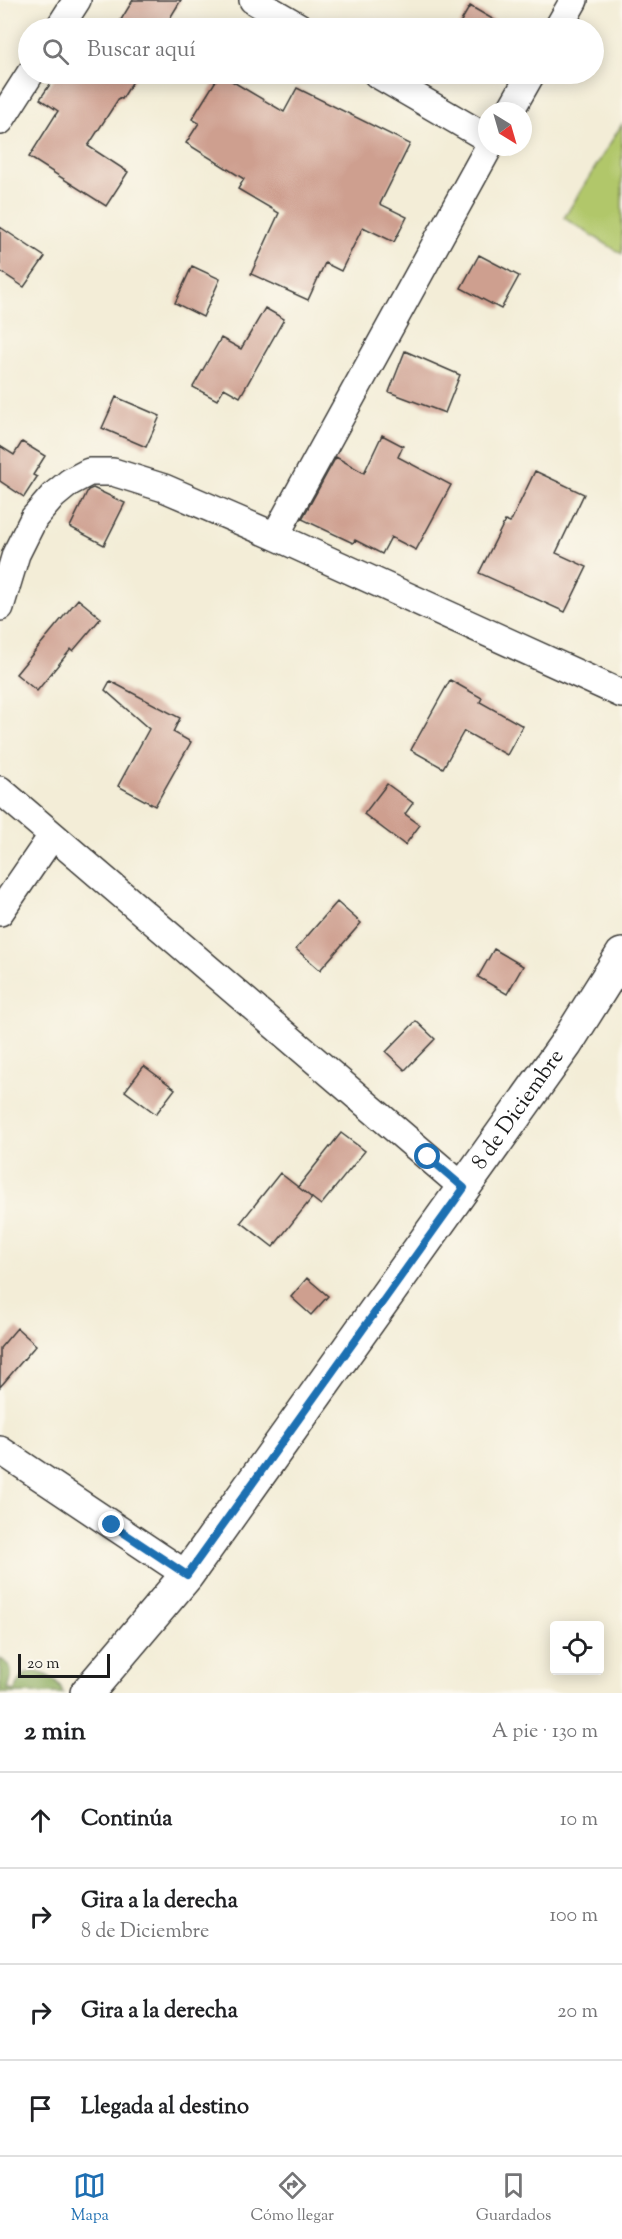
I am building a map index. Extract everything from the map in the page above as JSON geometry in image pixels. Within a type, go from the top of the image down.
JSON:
[{"type":"street","points":[[65,18],[77,0]]},
{"type":"street","points":[[253,0],[284,18]]},
{"type":"street","points":[[564,18],[574,0]]},
{"type":"street","points":[[0,121],[24,84]]},
{"type":"street","points":[[394,84],[478,133]]},
{"type":"street","points":[[515,102],[525,84]]},
{"type":"street","points":[[275,536],[484,156]]},
{"type":"street","points":[[0,607],[8,549],[53,496],[70,482],[89,472],[113,472],[164,488],[275,536],[622,694]]},
{"type":"street","points":[[0,790],[464,1188]]},
{"type":"street","points":[[0,912],[52,836]]},
{"type":"street","name":"8 de Diciembre","points":[[87,1693],[187,1575],[566,1044],[622,955]]},
{"type":"street","points":[[0,1450],[187,1575]]},
{"type":"green space","points":[[622,124],[622,254],[564,218]]},
{"type":"green space","points":[[0,1659],[10,1668],[11,1680],[8,1689],[14,1691],[24,1676],[34,1672],[44,1674],[54,1680],[63,1693],[0,1693]]},
{"type":"building","points":[[133,0],[181,0],[170,18],[122,18]]},
{"type":"building","points":[[470,6],[491,18],[463,18]]},
{"type":"building","points":[[50,84],[131,84],[122,99],[119,98],[88,146],[128,172],[106,206],[29,157],[58,111],[40,99]]},
{"type":"building","points":[[214,84],[237,84],[284,112],[297,88],[410,144],[380,204],[407,217],[394,242],[363,227],[341,271],[325,263],[308,300],[251,274],[279,213],[238,189],[244,179],[186,143],[199,123],[192,119]]},
{"type":"building","points":[[0,227],[45,257],[24,287],[0,271]]},
{"type":"building","points":[[479,255],[519,276],[501,309],[461,288]]},
{"type":"building","points":[[192,266],[220,279],[203,317],[175,303]]},
{"type":"building","points":[[265,308],[284,319],[240,397],[224,388],[217,400],[193,387],[221,338],[241,349]]},
{"type":"building","points":[[405,351],[460,375],[445,413],[389,392]]},
{"type":"building","points":[[116,397],[160,416],[146,447],[102,428]]},
{"type":"building","points":[[382,435],[403,446],[398,457],[451,485],[416,550],[391,537],[382,554],[355,540],[353,543],[302,519],[336,457],[364,473]]},
{"type":"building","points":[[22,442],[45,456],[33,475],[37,477],[24,497],[0,481],[0,446],[14,455]]},
{"type":"building","points":[[535,471],[584,494],[556,553],[587,567],[565,612],[479,573],[505,521],[510,523]]},
{"type":"building","points":[[93,488],[125,503],[104,545],[70,527],[88,490]]},
{"type":"building","points":[[78,599],[101,618],[73,651],[71,649],[37,691],[16,674]]},
{"type":"building","points":[[450,680],[482,698],[480,702],[523,726],[507,755],[464,731],[443,768],[411,750]]},
{"type":"building","points":[[110,681],[180,718],[173,732],[191,742],[155,806],[118,786],[149,729],[105,690]]},
{"type":"building","points":[[387,784],[413,803],[405,814],[420,825],[405,845],[364,814]]},
{"type":"building","points":[[337,902],[361,923],[320,970],[296,949]]},
{"type":"building","points":[[494,949],[523,966],[507,994],[478,977]]},
{"type":"building","points":[[416,1021],[435,1039],[405,1070],[386,1052]]},
{"type":"building","points":[[144,1066],[175,1089],[156,1114],[125,1091]]},
{"type":"building","points":[[341,1133],[365,1151],[321,1205],[298,1187]]},
{"type":"building","points":[[280,1173],[312,1198],[273,1247],[241,1222]]},
{"type":"building","points":[[307,1278],[328,1296],[311,1315],[291,1297]]},
{"type":"building","points":[[17,1328],[36,1345],[0,1387],[0,1348]]},
{"type":"route","points":[[112,1525],[187,1575],[464,1188],[428,1157]]}]
